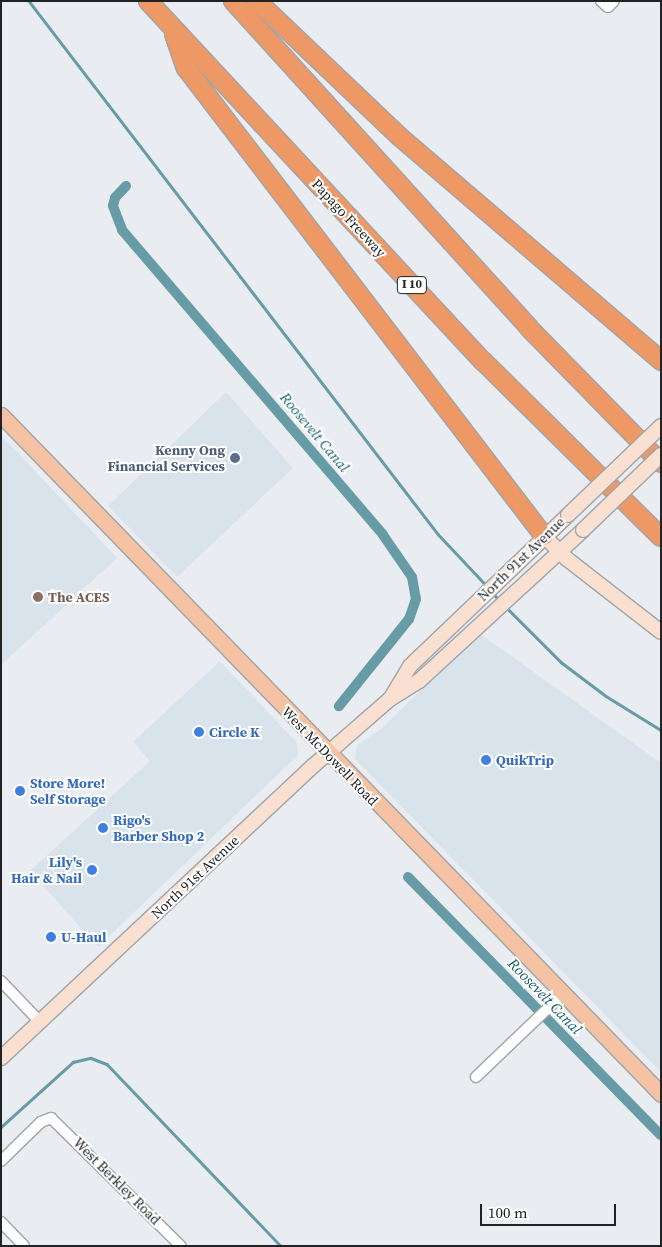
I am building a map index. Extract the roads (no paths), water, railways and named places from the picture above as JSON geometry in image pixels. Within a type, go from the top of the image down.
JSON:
[{"type":"highway","name":"Papago Freeway","points":[[148,1],[483,361],[661,537]]},
{"type":"highway","points":[[233,1],[529,328],[661,463]]},
{"type":"highway","points":[[257,1],[400,137],[661,361]]},
{"type":"highway","points":[[171,27],[186,68],[544,536]]},
{"type":"main road","name":"West McDowell Road","points":[[1,415],[328,754],[661,1094]]},
{"type":"main road","name":"North 91st Avenue","points":[[390,698],[410,666],[508,570],[661,426]]},
{"type":"main road","name":"North 91st Avenue","points":[[1,1058],[390,698],[419,681],[524,586],[661,455]]},
{"type":"main road","points":[[544,536],[560,553],[661,632]]},
{"type":"street","points":[[1,981],[40,1022]]},
{"type":"street","points":[[476,1078],[563,994]]},
{"type":"street","name":"West Berkley Road","points":[[1,1161],[41,1122],[51,1118],[181,1246]]},
{"type":"street","points":[[1,1222],[24,1246]]},
{"type":"waterway","points":[[29,1],[438,534],[487,586]]},
{"type":"waterway","name":"Roosevelt Canal","points":[[126,186],[115,198],[113,206],[122,230],[383,535],[412,577],[416,599],[409,619],[339,706]]},
{"type":"waterway","points":[[492,592],[500,601]]},
{"type":"waterway","points":[[506,607],[561,662],[606,696],[661,730]]},
{"type":"waterway","name":"Roosevelt Canal","points":[[408,877],[661,1135]]},
{"type":"waterway","points":[[1,1127],[73,1062],[91,1058],[107,1064],[281,1246]]},
{"type":"place","name":"Kenny Ong Financial Services","points":[[235,458]]},
{"type":"place","name":"The ACES","points":[[38,597]]},
{"type":"place","name":"Circle K","points":[[199,732]]},
{"type":"place","name":"QuikTrip","points":[[486,760]]},
{"type":"place","name":"Store More! Self Storage","points":[[20,791]]},
{"type":"place","name":"Rigo's Barber Shop 2","points":[[103,828]]},
{"type":"place","name":"Lily's Hair & Nail","points":[[92,870]]},
{"type":"place","name":"U-Haul","points":[[51,937]]}]
